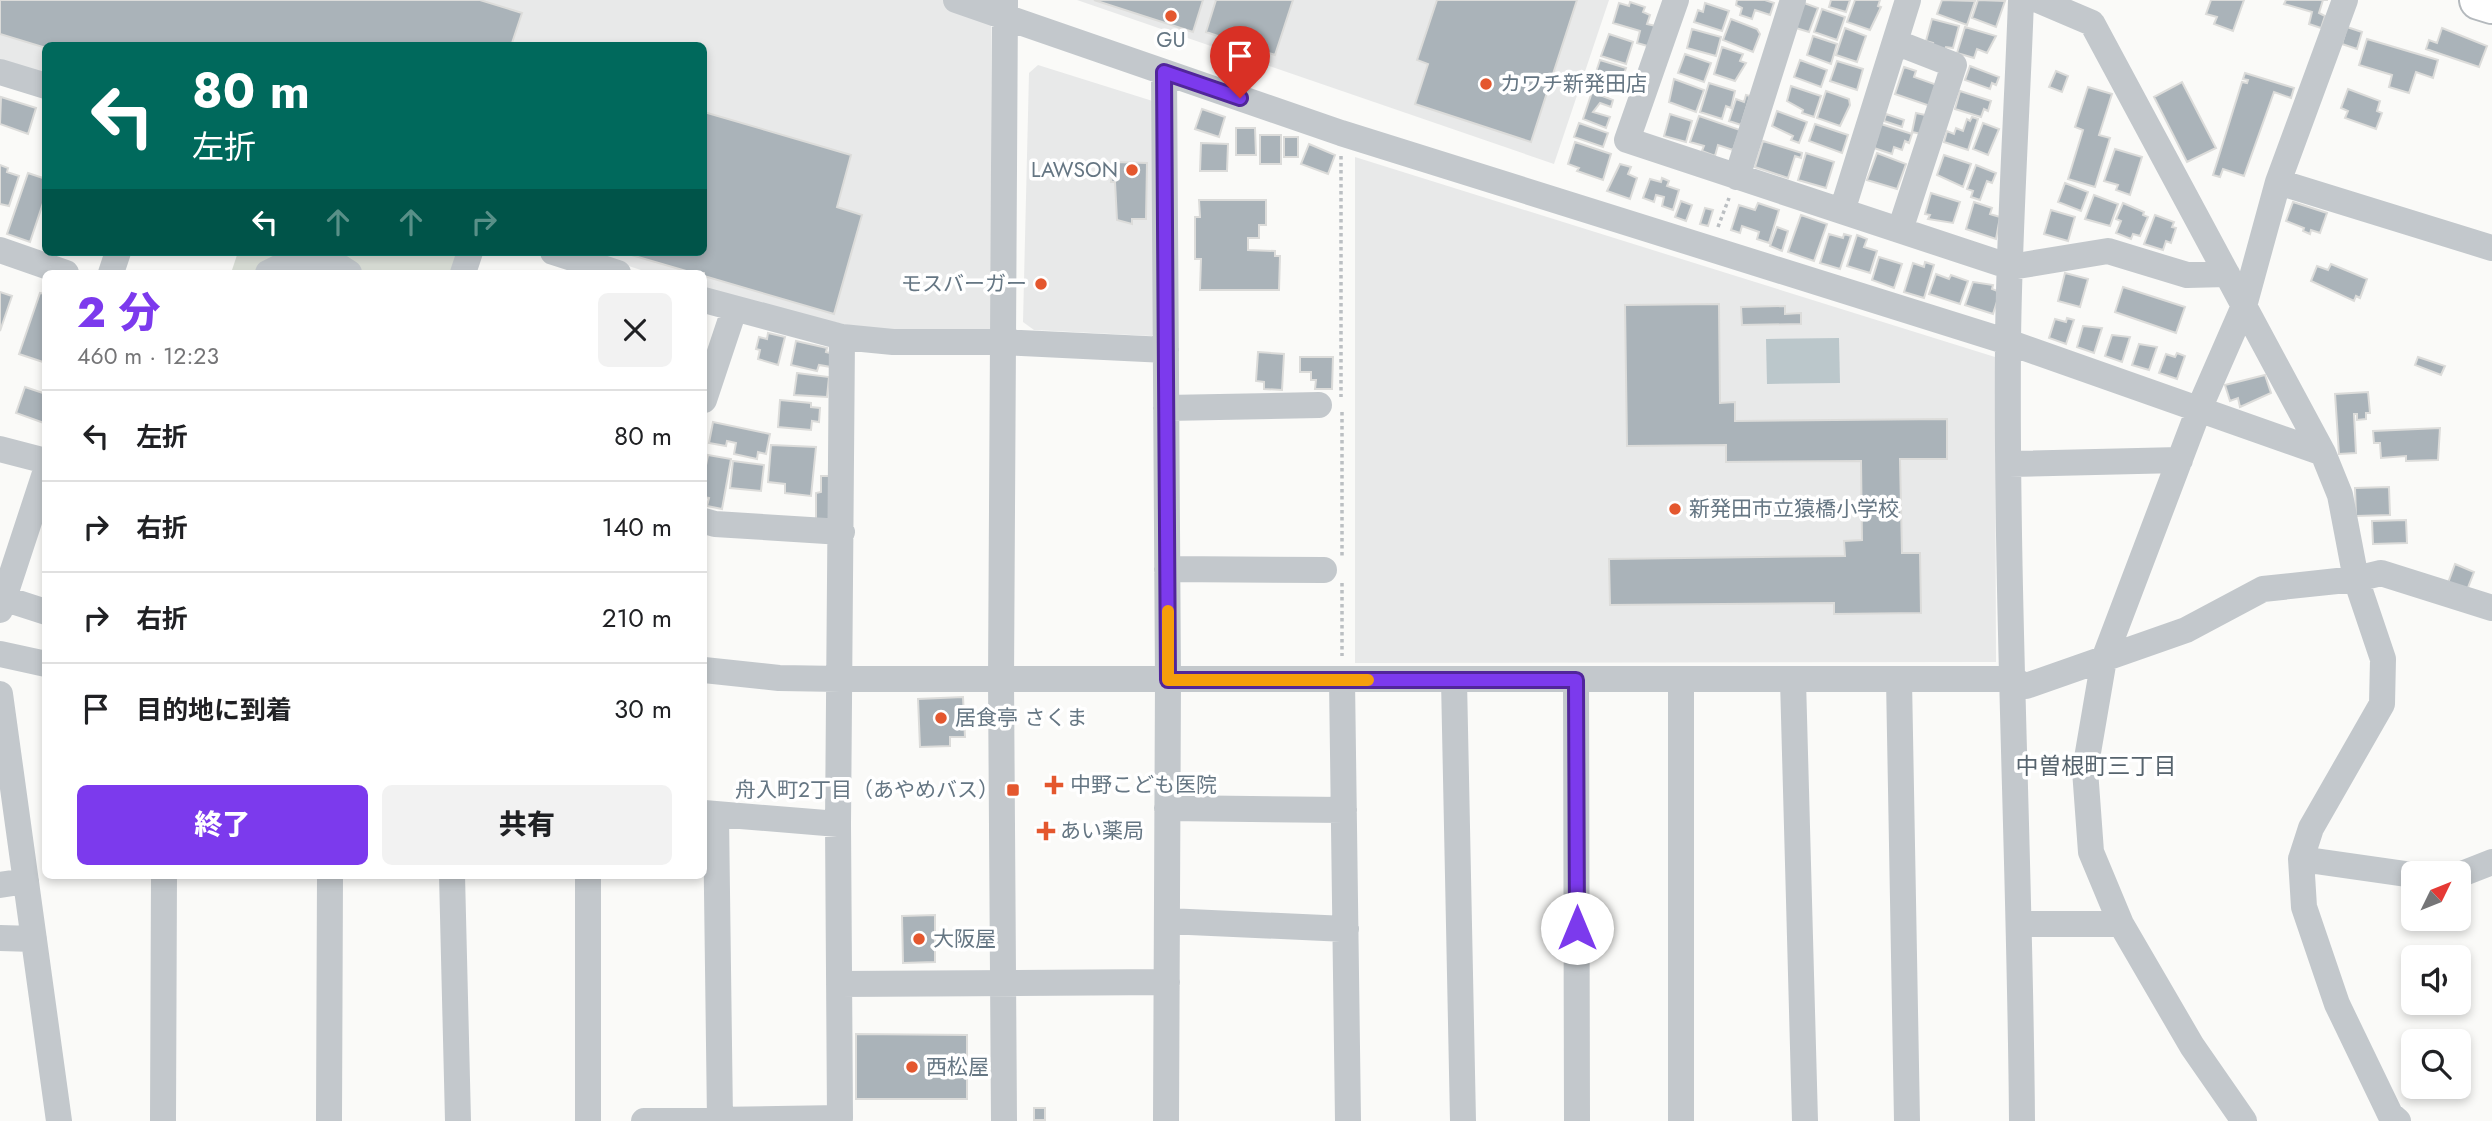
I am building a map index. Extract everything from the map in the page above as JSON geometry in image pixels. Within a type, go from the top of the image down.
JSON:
[{"type":"highway","points":[[2479,0],[2492,4]]},
{"type":"street","points":[[956,0],[1005,8],[1164,72],[1340,133],[2008,342],[2323,453]]},
{"type":"street","points":[[1676,0],[1627,140],[2011,267],[2108,251],[2187,275],[2227,274]]},
{"type":"street","points":[[1737,177],[1793,0]]},
{"type":"street","points":[[1842,211],[1908,0]]},
{"type":"street","points":[[2021,0],[2008,342],[2011,679],[2020,925],[2022,1121]]},
{"type":"street","points":[[2038,0],[2092,23],[2323,453],[2340,495],[2356,579],[2383,659],[2382,704],[2311,828],[2301,859],[2304,907],[2337,1004],[2390,1114],[2398,1121]]},
{"type":"street","points":[[2244,1121],[2192,1046],[2121,924],[2091,852],[2085,770],[2104,659],[2199,409],[2244,306],[2278,182],[2345,0]]},
{"type":"street","points":[[1004,1121],[1000,680],[1005,8]]},
{"type":"street","points":[[1895,42],[1954,65],[1900,230]]},
{"type":"street","points":[[0,72],[42,85]]},
{"type":"street","points":[[1164,72],[1168,680],[1166,1121]]},
{"type":"street","points":[[2278,182],[2492,248]]},
{"type":"street","points":[[0,250],[57,270]]},
{"type":"street","points":[[565,256],[605,270]]},
{"type":"street","points":[[274,270],[294,260],[337,262]]},
{"type":"street","points":[[707,301],[842,337],[893,342],[1002,342],[1166,350]]},
{"type":"street","points":[[707,391],[734,310]]},
{"type":"street","points":[[644,1121],[840,1118],[838,824],[842,337]]},
{"type":"street","points":[[1166,408],[1319,405]]},
{"type":"street","points":[[0,449],[42,460]]},
{"type":"street","points":[[2009,464],[2180,460]]},
{"type":"street","points":[[42,482],[2,604],[42,611]]},
{"type":"street","points":[[707,521],[715,524],[842,532]]},
{"type":"street","points":[[1167,569],[1324,570]]},
{"type":"street","points":[[707,670],[779,678],[841,679],[2011,679],[2026,686],[2186,630],[2263,589],[2356,579],[2381,573],[2492,608]]},
{"type":"street","points":[[0,654],[42,663]]},
{"type":"street","points":[[1899,679],[1907,1121]]},
{"type":"street","points":[[1342,680],[1348,1121]]},
{"type":"street","points":[[1576,680],[1577,1121]]},
{"type":"street","points":[[1793,680],[1805,1121]]},
{"type":"street","points":[[1454,681],[1463,1121]]},
{"type":"street","points":[[1681,681],[1681,1121]]},
{"type":"street","points":[[0,694],[60,1121]]},
{"type":"street","points":[[1167,808],[1344,810]]},
{"type":"street","points":[[720,1120],[710,815],[838,824]]},
{"type":"street","points":[[2301,859],[2401,874]]},
{"type":"street","points":[[2471,870],[2492,862]]},
{"type":"street","points":[[163,1121],[164,879]]},
{"type":"street","points":[[329,1121],[330,879]]},
{"type":"street","points":[[452,879],[458,1121]]},
{"type":"street","points":[[588,879],[588,1121]]},
{"type":"street","points":[[0,886],[26,881]]},
{"type":"street","points":[[1167,921],[1346,929]]},
{"type":"street","points":[[2020,925],[2121,924]]},
{"type":"street","points":[[0,938],[34,939]]},
{"type":"street","points":[[839,984],[1167,982]]},
{"type":"path","points":[[1710,248],[1737,177]]},
{"type":"shaded area","points":[[0,0],[991,0],[991,332],[885,333],[736,301],[707,291],[707,270],[641,270],[598,256],[707,256],[707,42],[42,42],[42,76],[0,62]]},
{"type":"shaded area","points":[[1077,0],[1609,0],[1554,164]]},
{"type":"shaded area","points":[[1038,65],[1159,103],[1159,326],[1152,336],[1034,330],[1023,322],[1029,73]]},
{"type":"shaded area","name":"新発田市立猿橋小学校","points":[[1355,157],[1995,357],[1996,662],[1355,663]]},
{"type":"shaded area","points":[[237,256],[458,256],[453,270],[232,270]]},
{"type":"shaded area","points":[[1839,338],[1840,383],[1767,384],[1766,339]]},
{"type":"building","points":[[0,0],[480,0],[522,13],[512,42],[42,42],[42,47],[0,34]]},
{"type":"building","name":"GU","points":[[1094,0],[1203,0],[1193,32]]},
{"type":"building","points":[[1216,0],[1293,0],[1275,55],[1206,32]]},
{"type":"building","name":"カワチ新発田店","points":[[1437,0],[1577,0],[1531,142],[1415,104],[1428,64],[1417,60]]},
{"type":"building","points":[[1737,0],[1765,0],[1774,3],[1770,15],[1755,10],[1752,19],[1740,15],[1742,8],[1736,5]]},
{"type":"building","points":[[1831,0],[1850,0],[1846,12],[1829,7]]},
{"type":"building","points":[[1855,0],[1880,0],[1878,6],[1881,7],[1870,30],[1847,22]]},
{"type":"building","points":[[1942,0],[1975,1],[1967,25],[1937,14]]},
{"type":"building","points":[[1978,0],[2005,1],[1996,27],[1972,18]]},
{"type":"building","points":[[2211,0],[2244,0],[2233,31],[2214,24],[2217,17],[2206,14]]},
{"type":"building","points":[[2286,0],[2323,0],[2319,13],[2325,16],[2321,28],[2309,24],[2312,12],[2284,4]]},
{"type":"building","points":[[1630,2],[1645,7],[1643,12],[1650,15],[1647,24],[1656,26],[1651,47],[1637,43],[1640,31],[1613,23],[1619,3],[1629,6]]},
{"type":"building","points":[[1705,3],[1729,11],[1722,31],[1694,22],[1698,10],[1703,12]]},
{"type":"building","points":[[1804,3],[1818,8],[1809,32],[1796,28]]},
{"type":"building","points":[[1822,9],[1845,17],[1837,40],[1814,32]]},
{"type":"building","points":[[1731,19],[1757,29],[1760,34],[1753,52],[1723,40]]},
{"type":"building","points":[[1932,19],[1959,26],[1953,48],[1946,47],[1945,51],[1932,47],[1933,43],[1926,41]]},
{"type":"building","points":[[1965,27],[1996,36],[1987,53],[1977,49],[1974,58],[1957,53]]},
{"type":"building","points":[[2347,27],[2362,32],[2357,49],[2342,44]]},
{"type":"building","points":[[1845,28],[1866,36],[1857,62],[1836,55]]},
{"type":"building","points":[[2442,28],[2487,46],[2479,67],[2426,49],[2429,40],[2437,43]]},
{"type":"building","points":[[1692,29],[1721,37],[1716,56],[1687,48]]},
{"type":"building","points":[[1609,34],[1633,42],[1626,64],[1601,56]]},
{"type":"building","points":[[1813,36],[1837,44],[1831,64],[1807,55]]},
{"type":"building","points":[[2367,39],[2438,60],[2433,78],[2416,72],[2409,93],[2389,87],[2392,75],[2359,65]]},
{"type":"building","points":[[1722,47],[1743,54],[1740,61],[1746,63],[1735,81],[1714,74]]},
{"type":"building","points":[[1685,54],[1711,63],[1704,82],[1678,73]]},
{"type":"building","points":[[1600,60],[1626,68],[1624,74],[1628,76],[1620,90],[1593,81]]},
{"type":"building","points":[[1800,60],[1827,70],[1821,87],[1794,77]]},
{"type":"building","points":[[1837,61],[1863,69],[1857,90],[1830,81]]},
{"type":"building","points":[[1970,66],[1999,77],[1996,85],[1992,83],[1990,89],[1965,80]]},
{"type":"building","points":[[1904,67],[1916,71],[1914,77],[1940,86],[1933,107],[1895,94]]},
{"type":"building","points":[[2056,71],[2068,76],[2062,92],[2049,87]]},
{"type":"building","points":[[2245,73],[2294,88],[2291,98],[2274,92],[2244,176],[2223,169],[2220,177],[2213,175],[2242,82],[2247,83],[2248,80],[2243,79]]},
{"type":"building","points":[[1674,79],[1704,90],[1696,112],[1669,102]]},
{"type":"building","points":[[2182,82],[2216,148],[2187,162],[2154,97]]},
{"type":"building","points":[[1709,83],[1735,91],[1731,108],[1726,106],[1722,119],[1700,112]]},
{"type":"building","points":[[1791,86],[1821,96],[1814,117],[1802,113],[1803,110],[1787,101]]},
{"type":"building","points":[[2088,87],[2112,94],[2099,135],[2110,138],[2095,187],[2068,179],[2083,130],[2075,127]]},
{"type":"building","points":[[2348,89],[2380,101],[2377,111],[2382,113],[2376,129],[2345,118],[2348,111],[2341,108]]},
{"type":"building","points":[[1826,91],[1849,99],[1850,105],[1840,126],[1817,118]]},
{"type":"building","points":[[1960,91],[1991,101],[1988,111],[1984,109],[1981,117],[1955,109]]},
{"type":"building","points":[[1592,92],[1613,100],[1611,107],[1600,103],[1593,112],[1610,117],[1606,128],[1583,119]]},
{"type":"building","points":[[1746,95],[1750,96],[1741,125],[1729,121],[1736,99],[1744,102]]},
{"type":"building","points":[[1,97],[36,108],[28,134],[0,124]]},
{"type":"building","points":[[1202,109],[1225,117],[1219,137],[1195,129]]},
{"type":"building","points":[[1777,111],[1807,122],[1799,143],[1791,140],[1793,136],[1772,126]]},
{"type":"building","points":[[707,113],[851,155],[837,207],[862,215],[834,314],[707,277],[707,270],[683,270],[635,256],[707,256]]},
{"type":"building","points":[[1916,113],[1930,116],[1926,135],[1912,132]]},
{"type":"building","points":[[1670,114],[1692,121],[1686,142],[1664,136]]},
{"type":"building","points":[[1886,114],[1904,120],[1902,127],[1884,121]]},
{"type":"building","points":[[1699,116],[1740,130],[1733,150],[1718,145],[1715,156],[1702,151],[1704,146],[1690,142]]},
{"type":"building","points":[[1972,117],[1978,119],[1968,150],[1944,142],[1947,131],[1954,134],[1956,128],[1963,131],[1967,119],[1970,121]]},
{"type":"building","points":[[1579,123],[1608,133],[1603,147],[1574,137]]},
{"type":"building","points":[[1983,123],[1999,129],[1988,155],[1973,149]]},
{"type":"building","points":[[1815,124],[1848,135],[1842,153],[1809,141]]},
{"type":"building","points":[[1881,124],[1912,134],[1909,143],[1905,141],[1902,150],[1894,147],[1892,154],[1874,148]]},
{"type":"building","points":[[1236,128],[1255,128],[1256,155],[1236,155]]},
{"type":"building","points":[[1260,135],[1281,135],[1281,164],[1260,164]]},
{"type":"building","points":[[1284,137],[1298,137],[1298,157],[1284,157]]},
{"type":"building","points":[[1763,141],[1802,153],[1801,158],[1795,156],[1788,178],[1755,167]]},
{"type":"building","points":[[1575,142],[1611,154],[1603,180],[1577,171],[1579,168],[1568,164]]},
{"type":"building","points":[[1201,143],[1228,144],[1227,171],[1200,171]]},
{"type":"building","points":[[1309,144],[1335,155],[1328,174],[1301,164]]},
{"type":"building","points":[[2115,149],[2142,157],[2130,195],[2116,190],[2118,185],[2104,181]]},
{"type":"building","points":[[1806,153],[1834,162],[1826,188],[1798,180]]},
{"type":"building","points":[[1877,153],[1906,164],[1897,189],[1867,180]]},
{"type":"building","points":[[1944,155],[1971,164],[1963,187],[1937,175]]},
{"type":"building","points":[[1114,162],[1147,163],[1146,219],[1132,219],[1132,224],[1117,220],[1115,182],[1111,182]]},
{"type":"building","points":[[1620,164],[1631,167],[1628,174],[1637,178],[1630,199],[1607,191]]},
{"type":"building","points":[[0,165],[8,168],[7,172],[19,176],[9,206],[0,204]]},
{"type":"building","points":[[1976,165],[1996,173],[1992,183],[1987,181],[1980,200],[1971,197],[1973,191],[1967,189]]},
{"type":"building","points":[[28,173],[42,178],[42,206],[30,242],[7,234]]},
{"type":"building","points":[[1662,178],[1669,181],[1667,186],[1679,190],[1673,210],[1662,206],[1664,197],[1656,195],[1654,202],[1643,198],[1650,179],[1661,182]]},
{"type":"building","points":[[2065,183],[2088,192],[2081,211],[2058,202]]},
{"type":"building","points":[[1931,193],[1960,202],[1953,223],[1928,219],[1930,215],[1925,214]]},
{"type":"building","points":[[2094,195],[2118,204],[2110,226],[2085,219]]},
{"type":"building","points":[[1199,200],[1266,200],[1266,225],[1259,225],[1259,238],[1248,238],[1248,250],[1275,251],[1275,256],[1280,256],[1279,290],[1200,290],[1201,259],[1195,259],[1195,217],[1200,217]]},
{"type":"building","points":[[1681,201],[1692,205],[1686,221],[1675,217]]},
{"type":"building","points":[[1974,202],[1992,208],[1990,214],[2000,217],[1996,239],[1966,229]]},
{"type":"building","points":[[2293,202],[2327,213],[2320,233],[2311,230],[2310,234],[2303,231],[2304,228],[2286,221]]},
{"type":"building","points":[[1758,203],[1779,210],[1769,243],[1757,239],[1759,232],[1742,226],[1740,233],[1731,230],[1739,205],[1755,210]]},
{"type":"building","points":[[2123,203],[2144,212],[2143,215],[2148,217],[2140,236],[2133,234],[2131,239],[2116,233],[2121,221],[2116,219]]},
{"type":"building","points":[[1705,208],[1713,210],[1708,226],[1700,224]]},
{"type":"building","points":[[2051,210],[2075,217],[2068,241],[2044,234]]},
{"type":"building","points":[[1801,215],[1827,224],[1814,261],[1788,252]]},
{"type":"building","points":[[2155,215],[2174,222],[2172,227],[2176,228],[2171,243],[2166,241],[2163,250],[2144,244]]},
{"type":"building","points":[[1777,227],[1788,231],[1782,251],[1770,246]]},
{"type":"building","points":[[1829,234],[1843,238],[1844,234],[1851,236],[1840,269],[1820,263]]},
{"type":"building","points":[[1857,235],[1867,239],[1864,247],[1877,251],[1870,273],[1847,266]]},
{"type":"building","points":[[1879,257],[1902,264],[1894,288],[1872,280]]},
{"type":"building","points":[[1925,262],[1934,265],[1924,298],[1904,292],[1913,263],[1924,267]]},
{"type":"building","points":[[2331,264],[2367,279],[2360,298],[2356,296],[2354,301],[2311,281],[2317,266],[2328,270]]},
{"type":"building","points":[[2065,273],[2088,279],[2080,307],[2058,301]]},
{"type":"building","points":[[1936,274],[1949,279],[1951,275],[1968,281],[1960,304],[1929,294]]},
{"type":"building","points":[[1973,282],[1993,285],[1992,289],[2000,292],[1993,314],[1965,305]]},
{"type":"building","points":[[2123,287],[2185,307],[2176,333],[2115,312]]},
{"type":"building","points":[[0,292],[12,296],[0,331]]},
{"type":"building","points":[[40,293],[42,293],[42,362],[19,354]]},
{"type":"building","points":[[1719,304],[1720,403],[1735,402],[1735,421],[1947,419],[1947,459],[1900,459],[1902,553],[1920,553],[1921,613],[1834,614],[1834,603],[1610,605],[1609,559],[1845,556],[1844,541],[1862,540],[1861,461],[1726,462],[1726,445],[1627,446],[1625,305]]},
{"type":"building","points":[[1785,306],[1785,314],[1801,313],[1801,324],[1742,325],[1741,307]]},
{"type":"building","points":[[2067,318],[2074,320],[2066,344],[2049,338],[2055,319],[2066,322]]},
{"type":"building","points":[[2083,326],[2102,328],[2094,353],[2077,347]]},
{"type":"building","points":[[768,333],[785,337],[778,365],[758,359],[760,350],[756,349],[759,337],[767,339]]},
{"type":"building","points":[[2112,335],[2130,337],[2122,362],[2105,356]]},
{"type":"building","points":[[796,341],[827,348],[826,352],[834,354],[831,367],[819,365],[817,371],[791,365]]},
{"type":"building","points":[[2139,344],[2157,347],[2149,370],[2132,365]]},
{"type":"building","points":[[1258,352],[1284,354],[1282,390],[1264,389],[1264,382],[1256,381]]},
{"type":"building","points":[[2177,353],[2185,356],[2177,379],[2159,373],[2166,354],[2175,357]]},
{"type":"building","points":[[1300,357],[1333,357],[1332,389],[1315,389],[1316,380],[1311,380],[1311,372],[1300,372]]},
{"type":"building","points":[[2418,357],[2445,366],[2441,375],[2415,365]]},
{"type":"building","points":[[797,373],[829,377],[827,397],[794,395]]},
{"type":"building","points":[[2265,375],[2271,393],[2240,407],[2238,398],[2230,401],[2225,385]]},
{"type":"building","points":[[25,387],[42,393],[42,422],[16,413]]},
{"type":"building","points":[[2368,392],[2370,413],[2366,413],[2366,419],[2357,420],[2357,414],[2354,414],[2356,453],[2339,454],[2335,394]]},
{"type":"building","points":[[780,400],[811,403],[811,407],[820,408],[819,422],[812,421],[811,430],[778,427]]},
{"type":"building","points":[[713,422],[770,434],[766,454],[758,452],[757,459],[734,454],[736,443],[727,441],[726,446],[709,443]]},
{"type":"building","points":[[2440,428],[2438,460],[2406,461],[2406,456],[2381,458],[2380,443],[2374,443],[2373,431]]},
{"type":"building","points":[[771,445],[816,447],[811,496],[785,493],[785,484],[768,482]]},
{"type":"building","points":[[708,455],[731,459],[722,509],[707,506]]},
{"type":"building","points":[[733,461],[764,465],[761,491],[730,488]]},
{"type":"building","points":[[821,476],[833,476],[833,525],[816,524],[816,493],[821,492]]},
{"type":"building","points":[[2389,487],[2390,515],[2356,516],[2355,488]]},
{"type":"building","points":[[2406,520],[2407,543],[2373,544],[2372,521]]},
{"type":"building","points":[[2455,564],[2474,572],[2467,590],[2448,583]]},
{"type":"building","name":"居食亭 さくま","points":[[963,697],[965,737],[950,737],[950,746],[920,747],[918,699]]},
{"type":"building","name":"大阪屋","points":[[935,915],[935,962],[903,963],[902,916]]},
{"type":"building","name":"西松屋","points":[[856,1034],[967,1035],[967,1099],[856,1099]]},
{"type":"building","points":[[1034,1108],[1045,1108],[1045,1120],[1034,1120]]},
{"type":"slow traffic","points":[[1168,611],[1168,680],[1368,680]]},
{"type":"place","name":"GU","points":[[1171,16]]},
{"type":"place","name":"カワチ新発田店","points":[[1486,84]]},
{"type":"place","name":"LAWSON","points":[[1132,170]]},
{"type":"place","name":"モスバーガー","points":[[1041,284]]},
{"type":"place","name":"新発田市立猿橋小学校","points":[[1675,509]]},
{"type":"place","name":"居食亭 さくま","points":[[941,718]]},
{"type":"place","name":"中野こども医院","points":[[1054,785]]},
{"type":"place","name":"舟入町2丁目（あやめバス）","points":[[1013,790]]},
{"type":"place","name":"あい薬局","points":[[1046,831]]},
{"type":"place","name":"大阪屋","points":[[919,939]]},
{"type":"place","name":"西松屋","points":[[912,1067]]},
{"type":"district","name":"中曽根町三丁目","points":[[2096,766]]},
{"type":"route","points":[[1240,98],[1164,72],[1168,680],[1576,680],[1577,928]]}]
